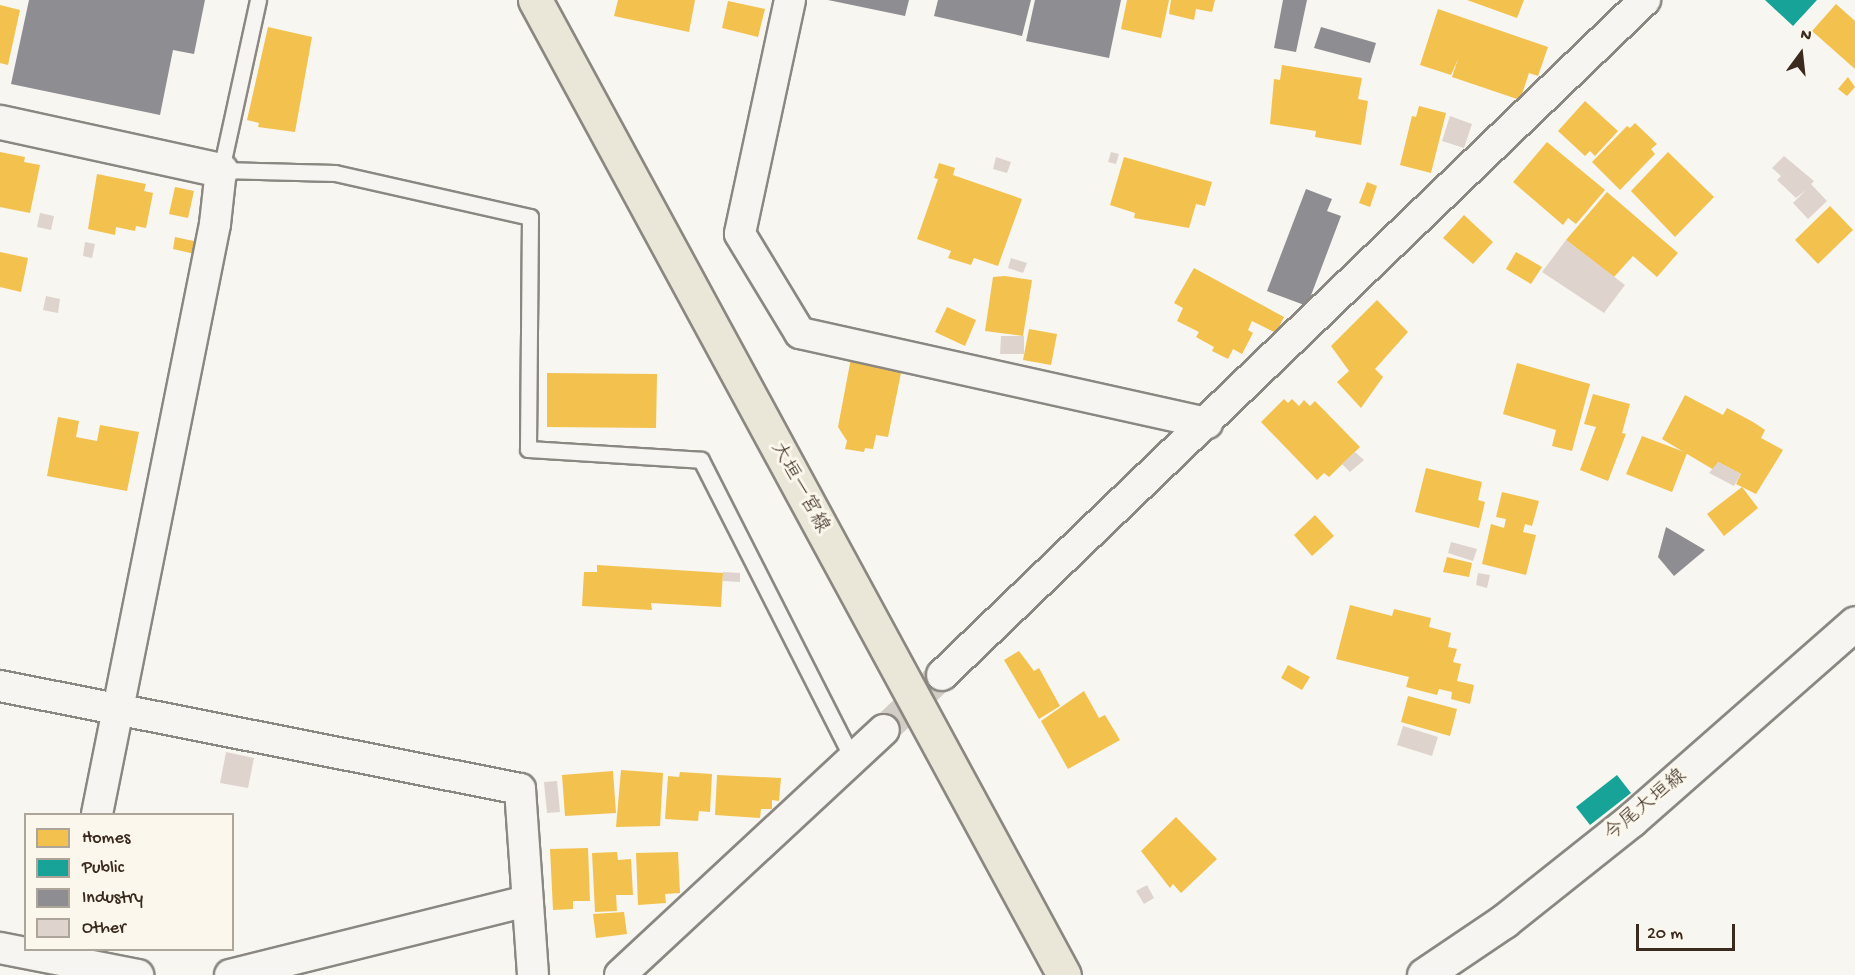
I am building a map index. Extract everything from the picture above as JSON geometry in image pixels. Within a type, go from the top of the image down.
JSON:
[{"type":"main road","name":"大垣一宮線","points":[[535,0],[1064,975]]},
{"type":"main road","points":[[0,122],[221,170]]},
{"type":"main road","name":"今尾大垣線","points":[[1424,975],[1504,921],[1631,820],[1855,623]]},
{"type":"street","points":[[790,0],[740,234],[800,333],[1207,423]]},
{"type":"street","points":[[942,675],[1645,0]]},
{"type":"street","points":[[97,813],[116,708],[215,224],[221,170]]},
{"type":"street","points":[[0,686],[520,789],[533,975]]},
{"type":"street","points":[[620,975],[885,730]]},
{"type":"street","points":[[230,975],[527,901]]},
{"type":"street","points":[[0,948],[138,975]]},
{"type":"lane","points":[[258,0],[221,170],[335,173],[530,217],[528,449],[701,460],[853,759]]},
{"type":"building: Homes","points":[[618,0],[695,0],[689,32],[614,16]]},
{"type":"building: Homes","points":[[1127,0],[1169,0],[1161,38],[1121,29]]},
{"type":"building: Homes","points":[[1171,0],[1215,0],[1212,12],[1196,9],[1194,20],[1169,14]]},
{"type":"building: Homes","points":[[1467,0],[1524,0],[1517,18]]},
{"type":"building: Homes","points":[[728,1],[765,9],[758,37],[722,28]]},
{"type":"building: Homes","points":[[1836,4],[1855,21],[1855,69],[1812,31]]},
{"type":"building: Homes","points":[[0,5],[20,10],[8,65],[0,63]]},
{"type":"building: Homes","points":[[1438,9],[1548,47],[1538,76],[1529,73],[1520,100],[1452,77],[1458,59],[1451,75],[1420,65]]},
{"type":"building: Homes","points":[[268,27],[312,37],[295,132],[258,127],[259,123],[247,120]]},
{"type":"building: Homes","points":[[1282,65],[1362,78],[1358,99],[1368,101],[1361,145],[1315,137],[1316,131],[1270,124],[1274,79],[1280,80]]},
{"type":"building: Homes","points":[[1848,77],[1855,87],[1847,96],[1838,89]]},
{"type":"building: Homes","points":[[1585,101],[1618,131],[1595,156],[1590,151],[1585,156],[1558,131]]},
{"type":"building: Homes","points":[[1419,106],[1446,113],[1431,173],[1400,165],[1412,116],[1416,117]]},
{"type":"building: Homes","points":[[1635,123],[1657,144],[1651,149],[1655,154],[1620,190],[1592,162],[1627,126],[1630,128]]},
{"type":"building: Homes","points":[[1547,142],[1605,190],[1576,224],[1568,218],[1563,225],[1513,182]]},
{"type":"building: Homes","points":[[0,152],[25,157],[24,162],[40,165],[30,213],[0,207]]},
{"type":"building: Homes","points":[[1668,152],[1714,197],[1675,237],[1631,191]]},
{"type":"building: Homes","points":[[1124,157],[1212,182],[1205,206],[1196,204],[1189,228],[1134,218],[1135,213],[1110,205]]},
{"type":"building: Homes","points":[[939,163],[955,168],[953,175],[1022,199],[998,266],[974,258],[971,265],[948,258],[951,251],[917,239],[938,179],[934,178]]},
{"type":"building: Homes","points":[[97,174],[146,184],[144,191],[153,193],[146,228],[136,226],[135,231],[116,227],[115,235],[88,229]]},
{"type":"building: Homes","points":[[1367,182],[1377,186],[1370,207],[1359,203]]},
{"type":"building: Homes","points":[[175,187],[194,191],[188,218],[169,214]]},
{"type":"building: Homes","points":[[1607,192],[1678,253],[1657,277],[1633,256],[1614,277],[1566,240]]},
{"type":"building: Homes","points":[[1830,206],[1853,230],[1818,264],[1795,240]]},
{"type":"building: Homes","points":[[1464,215],[1493,242],[1473,264],[1443,238]]},
{"type":"building: Homes","points":[[175,237],[198,242],[195,254],[173,249]]},
{"type":"building: Homes","points":[[0,252],[28,258],[21,292],[0,287]]},
{"type":"building: Homes","points":[[1516,252],[1542,267],[1531,284],[1506,269]]},
{"type":"building: Homes","points":[[1194,268],[1284,317],[1276,333],[1252,321],[1248,330],[1253,333],[1242,354],[1233,349],[1228,359],[1212,351],[1214,347],[1196,337],[1199,332],[1177,321],[1183,308],[1174,303]]},
{"type":"building: Homes","points":[[1005,276],[1032,280],[1023,336],[985,331],[993,277]]},
{"type":"building: Homes","points":[[1377,300],[1408,332],[1375,369],[1383,377],[1361,408],[1337,382],[1349,371],[1331,346]]},
{"type":"building: Homes","points":[[947,307],[976,320],[965,346],[935,332]]},
{"type":"building: Homes","points":[[1029,329],[1057,334],[1051,365],[1023,360]]},
{"type":"building: Homes","points":[[851,358],[902,368],[888,437],[876,435],[873,449],[865,448],[864,452],[845,449],[847,441],[838,427]]},
{"type":"building: Homes","points":[[1517,363],[1590,384],[1572,451],[1552,446],[1556,430],[1503,414]]},
{"type":"building: Homes","points":[[547,373],[657,374],[656,428],[547,427]]},
{"type":"building: Homes","points":[[1593,394],[1630,404],[1622,433],[1626,434],[1608,481],[1580,470],[1596,427],[1584,424]]},
{"type":"building: Homes","points":[[1685,395],[1723,415],[1727,408],[1753,422],[1765,430],[1761,438],[1783,450],[1756,494],[1736,484],[1741,474],[1718,462],[1714,470],[1662,439]]},
{"type":"building: Homes","points":[[1284,399],[1288,403],[1292,399],[1299,406],[1304,400],[1310,406],[1315,401],[1360,447],[1329,477],[1324,473],[1317,480],[1261,422]]},
{"type":"building: Homes","points":[[58,417],[79,421],[76,437],[97,441],[100,425],[139,432],[127,491],[47,476]]},
{"type":"building: Homes","points":[[1642,436],[1687,453],[1672,492],[1626,474]]},
{"type":"building: Homes","points":[[1426,468],[1482,482],[1478,500],[1485,502],[1479,528],[1415,512]]},
{"type":"building: Homes","points":[[1742,487],[1758,508],[1724,536],[1707,514]]},
{"type":"building: Homes","points":[[1502,492],[1539,501],[1532,526],[1525,524],[1523,532],[1536,535],[1526,575],[1482,564],[1491,524],[1504,528],[1506,519],[1496,517]]},
{"type":"building: Homes","points":[[1315,515],[1334,536],[1312,556],[1294,535]]},
{"type":"building: Homes","points":[[1447,557],[1472,563],[1469,577],[1443,572]]},
{"type":"building: Homes","points":[[597,565],[723,573],[721,607],[651,603],[652,610],[582,606],[584,572],[597,572]]},
{"type":"building: Homes","points":[[1350,605],[1392,616],[1394,609],[1431,618],[1429,627],[1451,633],[1448,647],[1457,649],[1453,662],[1461,664],[1457,681],[1474,685],[1470,704],[1451,699],[1452,692],[1439,689],[1437,695],[1406,687],[1409,677],[1336,659]]},
{"type":"building: Homes","points":[[1019,651],[1034,671],[1039,668],[1060,706],[1039,719],[1004,660]]},
{"type":"building: Homes","points":[[1288,665],[1310,677],[1302,690],[1281,678]]},
{"type":"building: Homes","points":[[1084,691],[1099,718],[1105,715],[1120,740],[1068,769],[1041,721]]},
{"type":"building: Homes","points":[[1408,696],[1457,709],[1450,736],[1401,722]]},
{"type":"building: Homes","points":[[621,770],[663,773],[660,826],[616,827]]},
{"type":"building: Homes","points":[[613,771],[616,813],[565,816],[562,775]]},
{"type":"building: Homes","points":[[680,772],[712,774],[710,812],[699,811],[698,821],[665,819],[668,776],[679,777]]},
{"type":"building: Homes","points":[[717,775],[781,778],[779,801],[772,800],[772,809],[761,809],[760,818],[715,815]]},
{"type":"building: Homes","points":[[1176,817],[1217,859],[1181,893],[1173,884],[1170,888],[1141,851]]},
{"type":"building: Homes","points":[[588,848],[590,901],[573,901],[573,909],[553,910],[550,849]]},
{"type":"building: Homes","points":[[617,852],[618,860],[631,859],[633,895],[616,895],[617,911],[595,912],[592,853]]},
{"type":"building: Homes","points":[[678,852],[680,893],[665,894],[666,903],[638,905],[636,853]]},
{"type":"building: Homes","points":[[624,912],[627,934],[596,938],[593,914]]},
{"type":"building: Public","points":[[1765,0],[1817,0],[1793,26]]},
{"type":"building: Public","points":[[1617,775],[1631,793],[1590,825],[1576,807]]},
{"type":"building: Industry","points":[[29,0],[205,0],[194,54],[173,50],[160,115],[11,84]]},
{"type":"building: Industry","points":[[828,0],[909,0],[905,16]]},
{"type":"building: Industry","points":[[938,0],[1031,0],[1022,36],[934,16]]},
{"type":"building: Industry","points":[[1035,0],[1121,0],[1109,58],[1026,41]]},
{"type":"building: Industry","points":[[1283,0],[1307,0],[1296,52],[1274,48]]},
{"type":"building: Industry","points":[[1321,27],[1376,43],[1370,63],[1314,48]]},
{"type":"building: Industry","points":[[1306,189],[1332,199],[1327,211],[1341,216],[1307,306],[1267,291]]},
{"type":"building: Industry","points":[[1666,527],[1705,550],[1674,576],[1658,557]]},
{"type":"building: Other","points":[[1450,116],[1472,124],[1464,148],[1442,141]]},
{"type":"building: Other","points":[[1111,152],[1119,154],[1116,164],[1108,162]]},
{"type":"building: Other","points":[[1784,156],[1814,181],[1811,184],[1827,201],[1808,219],[1793,203],[1806,190],[1796,198],[1777,180],[1781,176],[1772,168]]},
{"type":"building: Other","points":[[996,157],[1011,162],[1007,173],[993,169]]},
{"type":"building: Other","points":[[40,213],[54,216],[51,230],[37,227]]},
{"type":"building: Other","points":[[1566,240],[1625,285],[1604,313],[1542,272]]},
{"type":"building: Other","points":[[85,242],[95,244],[92,258],[83,256]]},
{"type":"building: Other","points":[[1011,258],[1027,263],[1023,273],[1008,268]]},
{"type":"building: Other","points":[[46,296],[60,299],[58,313],[43,310]]},
{"type":"building: Other","points":[[1001,336],[1024,336],[1024,354],[1000,354]]},
{"type":"building: Other","points":[[1355,452],[1364,460],[1350,472],[1342,464]]},
{"type":"building: Other","points":[[1718,462],[1741,474],[1734,486],[1709,473]]},
{"type":"building: Other","points":[[1451,542],[1477,549],[1473,561],[1448,553]]},
{"type":"building: Other","points":[[723,572],[740,573],[740,582],[723,581]]},
{"type":"building: Other","points":[[1478,573],[1490,575],[1487,588],[1476,585]]},
{"type":"building: Other","points":[[1403,726],[1438,737],[1432,756],[1397,745]]},
{"type":"building: Other","points":[[226,752],[254,758],[248,788],[220,783]]},
{"type":"building: Other","points":[[557,781],[560,812],[547,813],[544,782]]},
{"type":"building: Other","points":[[1147,885],[1154,898],[1144,904],[1136,891]]},
{"type":"tunnel","points":[[884,730],[942,675]]}]
